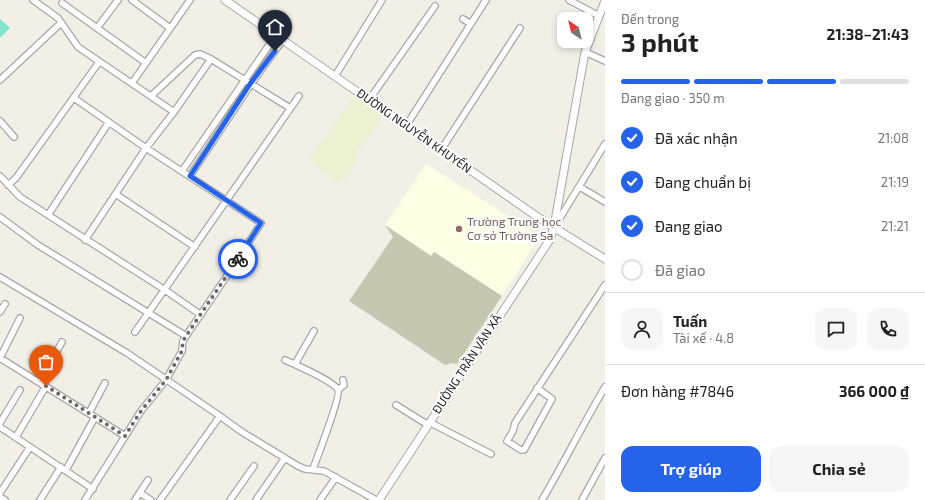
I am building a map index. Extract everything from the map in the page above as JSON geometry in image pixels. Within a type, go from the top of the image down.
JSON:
[{"type":"street","points":[[33,0],[58,18],[78,47],[174,112]]},
{"type":"street","points":[[98,28],[118,0]]},
{"type":"street","points":[[132,0],[170,28]]},
{"type":"street","points":[[132,84],[190,0]]},
{"type":"street","name":"ĐƯỜNG NGUYỄN KHUYẾN","points":[[225,0],[441,150],[605,259]]},
{"type":"street","points":[[335,76],[382,0]]},
{"type":"street","points":[[406,126],[486,0]]},
{"type":"street","points":[[569,0],[599,16]]},
{"type":"street","name":"ĐƯỜNG TRẦN VĂN XÃ","points":[[377,500],[549,241],[555,227],[585,52],[605,1]]},
{"type":"street","points":[[62,3],[146,63]]},
{"type":"street","points":[[369,100],[435,6]]},
{"type":"street","points":[[463,19],[471,24]]},
{"type":"street","points":[[0,80],[61,23]]},
{"type":"street","points":[[441,150],[520,28]]},
{"type":"street","points":[[182,171],[276,35]]},
{"type":"street","points":[[190,176],[250,84],[283,40]]},
{"type":"street","points":[[585,52],[605,61]]},
{"type":"street","points":[[151,96],[195,55],[200,54],[211,59],[290,108]]},
{"type":"street","points":[[85,240],[117,195],[146,148],[174,112],[211,59]]},
{"type":"street","points":[[3,182],[16,178],[99,62]]},
{"type":"street","points":[[135,332],[299,96]]},
{"type":"street","points":[[74,98],[146,148],[261,223],[186,336],[183,341],[182,351],[166,380],[141,411],[85,500]]},
{"type":"street","points":[[0,121],[14,137]]},
{"type":"street","points":[[48,215],[109,122]]},
{"type":"street","points":[[555,227],[605,144]]},
{"type":"street","points":[[3,182],[20,197],[165,290],[200,315]]},
{"type":"street","points":[[580,187],[605,202]]},
{"type":"street","points":[[117,195],[195,247]]},
{"type":"street","points":[[0,217],[38,245],[186,336]]},
{"type":"street","points":[[0,277],[58,313],[94,333],[242,432],[285,458],[305,469],[324,471],[377,500]]},
{"type":"street","points":[[537,388],[552,399],[524,450],[521,450],[508,443],[507,440],[513,431],[515,423],[537,388],[605,285]]},
{"type":"street","points":[[0,312],[4,304]]},
{"type":"street","points":[[20,318],[0,358],[125,436]]},
{"type":"street","points":[[295,364],[314,331]]},
{"type":"street","points":[[39,382],[62,342]]},
{"type":"street","points":[[285,360],[331,383],[338,390],[339,395],[336,405],[313,469]]},
{"type":"street","points":[[89,413],[105,383]]},
{"type":"street","points":[[338,390],[345,384]]},
{"type":"street","points":[[16,437],[46,386]]},
{"type":"street","points":[[542,500],[605,387]]},
{"type":"street","points":[[0,423],[20,390]]},
{"type":"street","points":[[396,405],[428,423],[491,454]]},
{"type":"street","points":[[160,500],[220,416]]},
{"type":"street","points":[[40,500],[64,469],[95,417]]},
{"type":"street","points":[[0,427],[93,489]]},
{"type":"street","points":[[0,493],[30,447]]},
{"type":"street","points":[[256,500],[285,458]]},
{"type":"street","points":[[582,500],[605,458]]},
{"type":"street","points":[[230,500],[254,466]]},
{"type":"street","points":[[320,500],[336,477]]},
{"type":"street","points":[[135,500],[148,480]]},
{"type":"street","points":[[140,493],[151,500]]},
{"type":"street","points":[[0,497],[5,500]]},
{"type":"shaded area","points":[[356,95],[384,114],[356,154],[359,157],[344,181],[342,180],[338,183],[309,159]]},
{"type":"shaded area","name":"Trường Trung học Cơ sở Trường Sa","points":[[426,164],[540,236],[502,296],[435,252],[432,256],[385,225]]},
{"type":"shaded area","points":[[385,225],[431,256],[434,252],[502,296],[457,364],[452,363],[445,365],[349,301],[393,237]]},
{"type":"green space","points":[[0,19],[10,28],[0,38]]},
{"type":"way so far","points":[[46,386],[125,436],[141,411],[166,380],[179,358],[182,351],[183,341],[238,259]]},
{"type":"place","name":"Trường Trung học Cơ sở Trường Sa","points":[[459,229]]},
{"type":"route","points":[[238,259],[261,223],[190,176],[250,84],[275,51]]}]
